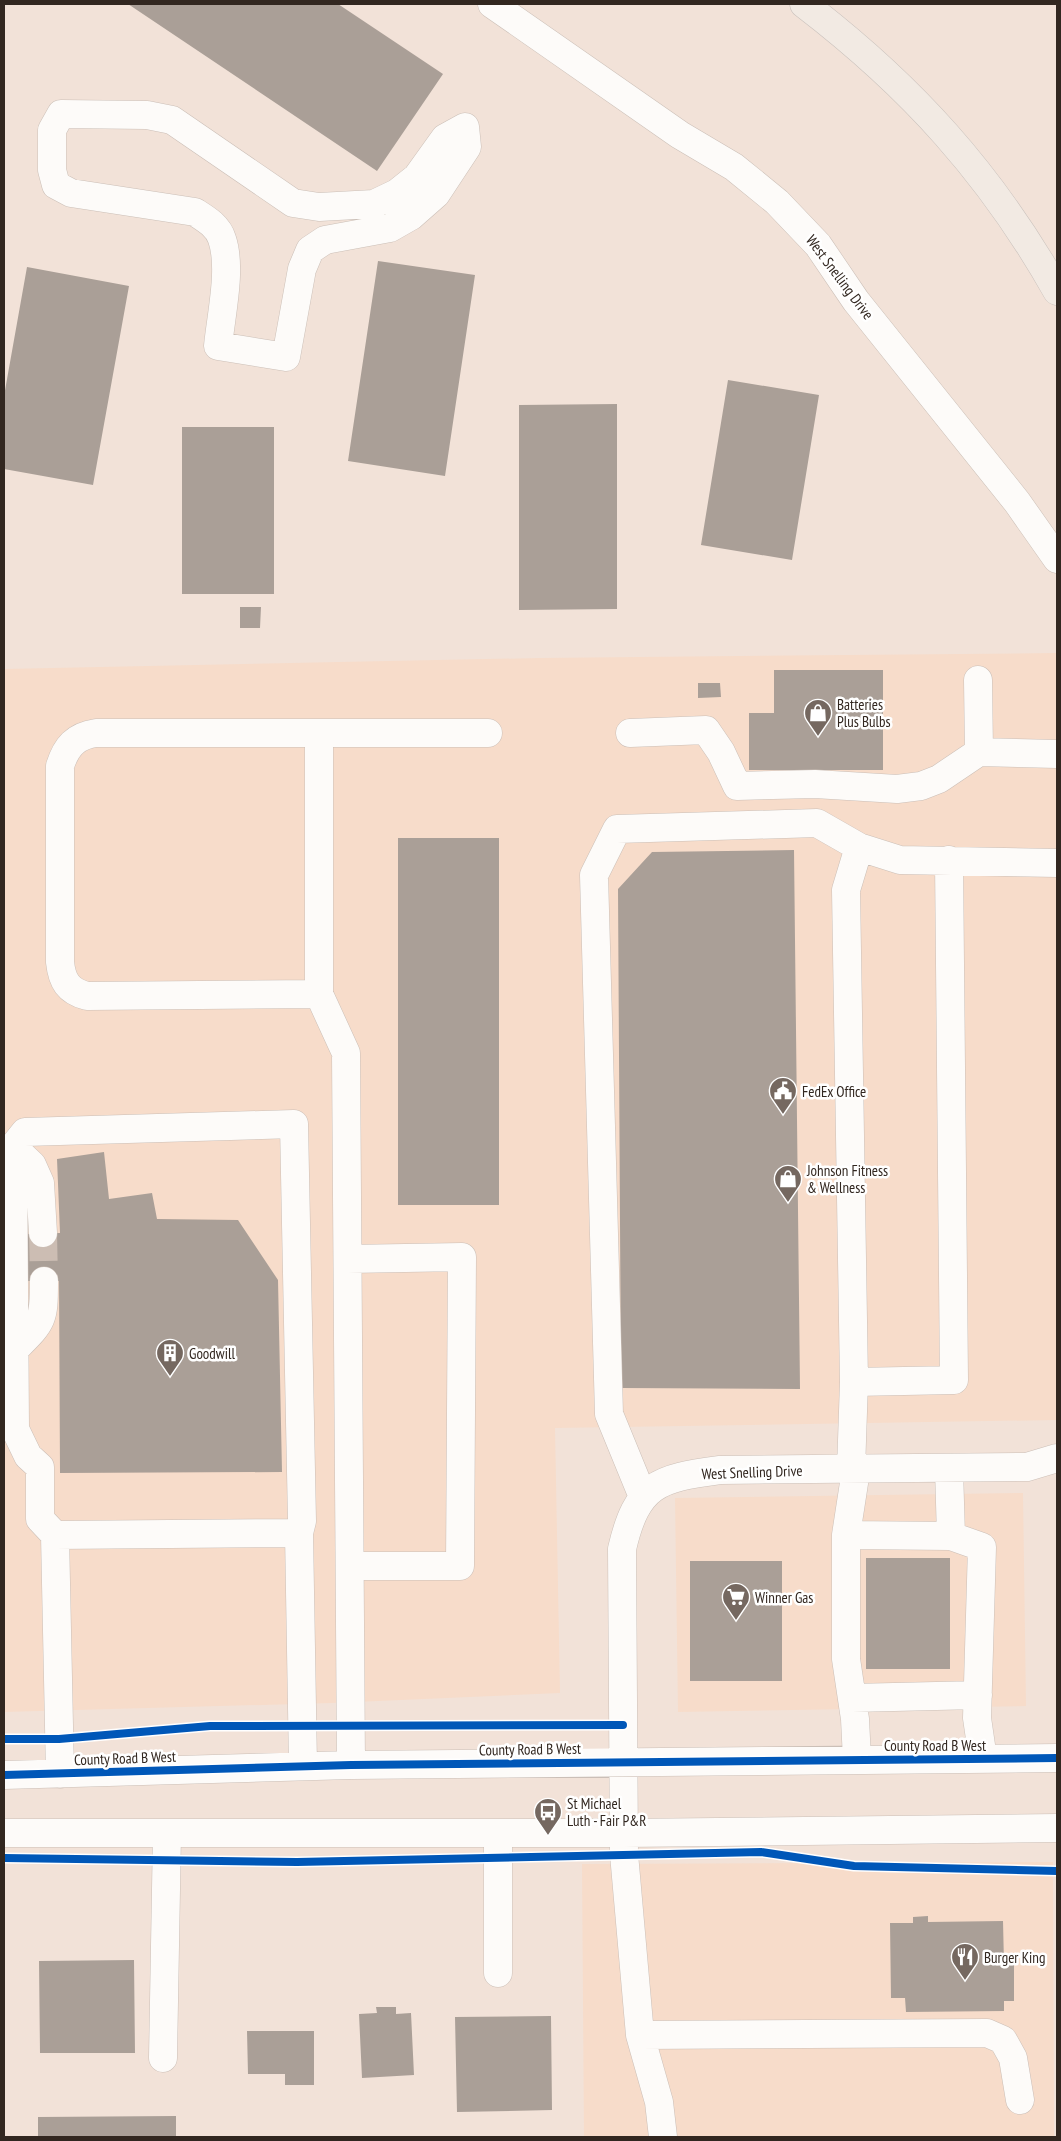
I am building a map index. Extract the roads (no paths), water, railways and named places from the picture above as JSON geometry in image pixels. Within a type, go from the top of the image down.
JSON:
[{"type":"highway","points":[[804,4],[852,40],[911,94],[974,166],[1031,244],[1057,291]]},
{"type":"street","name":"West Snelling Drive","points":[[492,4],[680,135],[734,167],[777,202],[818,245],[856,301],[1017,502],[1057,559]]},
{"type":"street","points":[[61,114],[147,115],[172,120],[293,203],[319,207],[374,204],[397,193],[416,177],[445,138],[465,127],[467,147],[436,194],[411,216],[390,228],[325,240],[310,250],[302,269],[286,357],[218,346],[227,260],[222,237],[212,222],[196,212],[71,193],[56,185],[52,170],[52,130],[61,114]]},
{"type":"street","points":[[978,680],[979,752]]},
{"type":"street","points":[[630,733],[706,730],[721,752],[737,786],[815,784],[897,789],[921,786],[939,779],[979,752],[1057,754]]},
{"type":"street","points":[[319,994],[87,996],[76,994],[67,987],[62,976],[60,942],[60,766],[64,754],[73,741],[84,735],[96,733],[488,733]]},
{"type":"street","points":[[319,733],[319,994],[346,1052],[352,1765]]},
{"type":"street","points":[[815,784],[817,823]]},
{"type":"street","points":[[643,1497],[610,1414],[594,875],[617,829],[817,823],[860,846],[900,860],[1057,863]]},
{"type":"street","points":[[857,1759],[852,1698],[846,1659],[846,1535],[854,1470],[854,1382],[846,890],[860,846]]},
{"type":"street","points":[[854,1382],[954,1380],[949,860]]},
{"type":"street","points":[[60,1774],[55,1535],[40,1519],[40,1467],[28,1456],[16,1430],[13,1147],[25,1132],[294,1124],[302,1520],[299,1533],[303,1766]]},
{"type":"street","points":[[13,1147],[32,1165],[40,1183],[43,1234]]},
{"type":"street","points":[[348,1259],[462,1257],[460,1566],[350,1566]]},
{"type":"street","points":[[15,1349],[38,1326],[44,1311],[44,1281]]},
{"type":"street","name":"West Snelling Drive","points":[[663,2137],[659,2102],[640,2035],[624,1833],[622,1549],[635,1506],[656,1486],[683,1475],[720,1470],[1027,1467],[1057,1458]]},
{"type":"street","points":[[949,1469],[951,1536]]},
{"type":"street","points":[[55,1535],[299,1533]]},
{"type":"street","points":[[846,1535],[951,1536],[982,1547],[977,1718],[983,1759]]},
{"type":"street","points":[[852,1698],[978,1695]]},
{"type":"street","name":"County Road B West","points":[[4,1774],[352,1765],[1057,1758]]},
{"type":"street","points":[[4,1833],[624,1833],[1057,1828]]},
{"type":"street","points":[[163,2058],[166,1833]]},
{"type":"street","points":[[498,1833],[498,1974]]},
{"type":"street","points":[[640,2035],[987,2032],[1003,2040],[1013,2058],[1020,2100]]},
{"type":"tunnel","points":[[43,1233],[44,1281]]},
{"type":"place","name":"Batteries Plus Bulbs","points":[[818,737]]},
{"type":"place","name":"FedEx Office","points":[[783,1115]]},
{"type":"place","name":"Johnson Fitness & Wellness","points":[[788,1203]]},
{"type":"place","name":"Goodwill","points":[[170,1377]]},
{"type":"place","name":"Winner Gas","points":[[736,1621]]},
{"type":"place","name":"St Michael Luth - Fair P&R","points":[[548,1836]]},
{"type":"place","name":"Burger King","points":[[965,1981]]}]
